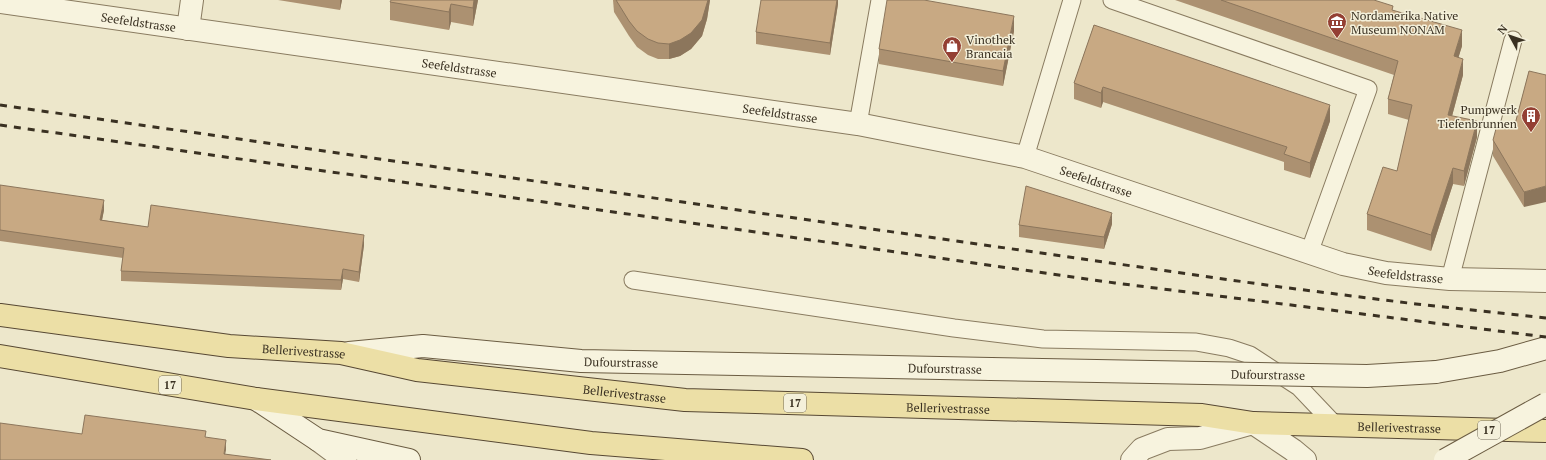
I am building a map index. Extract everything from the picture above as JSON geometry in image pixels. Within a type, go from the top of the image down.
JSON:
[{"type":"main road","name":"Bellerivestrasse","points":[[0,315],[229,346],[341,353],[417,370],[685,400],[1202,415],[1253,423],[1546,431]]},
{"type":"main road","name":"17","points":[[0,356],[256,399],[591,443],[802,460]]},
{"type":"street","points":[[188,29],[192,0]]},
{"type":"street","name":"Seefeldstrasse","points":[[0,2],[858,124],[1025,157],[1309,253],[1343,264],[1386,274],[1450,279],[1546,281]]},
{"type":"street","name":"Dufourstrasse","points":[[341,353],[424,346],[581,361],[1367,376],[1436,372],[1500,362],[1546,348]]},
{"type":"street","points":[[256,399],[318,440],[345,460]]},
{"type":"street","points":[[1445,460],[1546,404]]},
{"type":"street","name":"Bellerivestrasse","points":[[1132,460],[1142,450],[1168,439],[1200,438],[1253,423],[1305,460]]},
{"type":"street","points":[[318,440],[410,460]]},
{"type":"lane","points":[[858,124],[880,0]]},
{"type":"lane","points":[[1025,157],[1072,0]]},
{"type":"lane","points":[[1112,0],[1368,89],[1309,253]]},
{"type":"lane","points":[[1450,279],[1513,40]]},
{"type":"lane","points":[[633,280],[954,328],[1043,339],[1196,342],[1229,348],[1250,356],[1299,387],[1336,426]]},
{"type":"building","points":[[391,0],[474,0],[473,8],[451,4],[449,12],[390,2]]},
{"type":"building","points":[[616,0],[708,0],[702,20],[691,33],[680,40],[669,44],[658,43],[648,39],[637,31]]},
{"type":"building","points":[[761,0],[837,0],[830,43],[756,32]]},
{"type":"building","points":[[887,0],[924,0],[1014,16],[1003,71],[879,49]]},
{"type":"building","points":[[1221,0],[1374,0],[1393,6],[1392,10],[1462,30],[1454,56],[1463,59],[1448,115],[1477,121],[1464,171],[1453,168],[1431,235],[1367,214],[1383,167],[1397,171],[1412,105],[1388,99],[1398,61]]},
{"type":"building","points":[[1094,25],[1330,105],[1310,163],[1284,154],[1287,147],[1103,87],[1101,93],[1074,83]]},
{"type":"building","name":"Pumpwerk Tiefenbrunnen","points":[[1529,71],[1546,75],[1546,186],[1524,192],[1493,140],[1497,125],[1514,128]]},
{"type":"building","points":[[0,185],[104,200],[100,220],[148,227],[151,205],[364,235],[359,272],[343,269],[341,280],[121,271],[124,248],[0,230]]},
{"type":"building","points":[[1026,186],[1112,213],[1104,237],[1019,225]]},
{"type":"building","points":[[85,415],[206,431],[205,437],[226,440],[224,454],[271,460],[0,460],[0,423],[82,434]]},
{"type":"railway","points":[[0,105],[1273,286],[1416,304],[1546,318]]},
{"type":"railway","points":[[0,125],[1115,283],[1546,337]]},
{"type":"place","name":"Nordamerika Native Museum NONAM","points":[[1337,39]]},
{"type":"place","name":"Vinothek Brancaia","points":[[952,63]]},
{"type":"place","name":"Pumpwerk Tiefenbrunnen","points":[[1531,133]]}]
